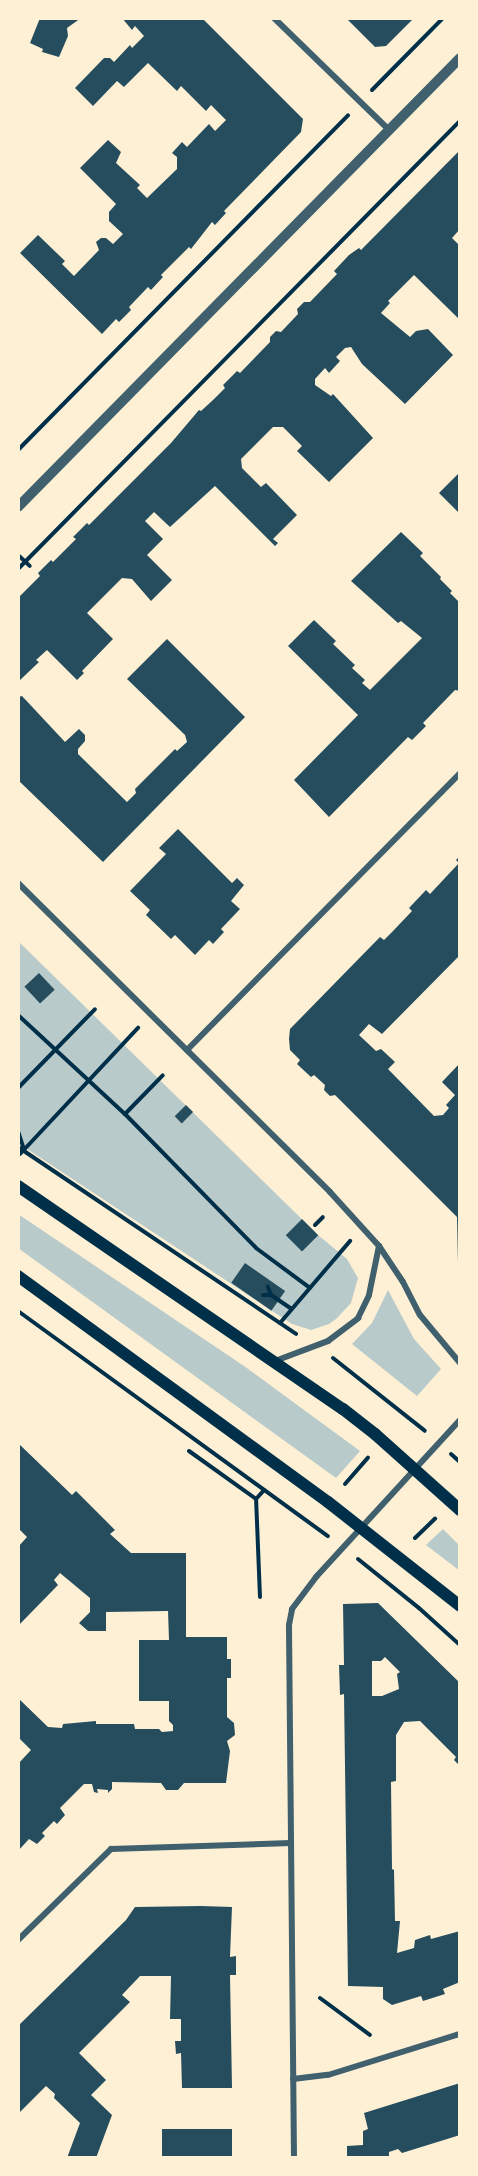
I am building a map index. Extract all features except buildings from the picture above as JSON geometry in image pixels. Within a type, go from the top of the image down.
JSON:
[{"type":"main road","points":[[18,1186],[343,1409],[460,1510]]},
{"type":"main road","points":[[18,1276],[361,1527],[460,1605]]},
{"type":"street","points":[[274,18],[389,130]]},
{"type":"street","points":[[18,507],[460,58]]},
{"type":"street","points":[[187,1050],[460,773]]},
{"type":"street","points":[[18,883],[363,1227],[403,1282],[420,1315],[460,1363]]},
{"type":"street","points":[[274,1362],[328,1341],[358,1318],[369,1295],[379,1246]]},
{"type":"street","points":[[294,2158],[289,1625],[292,1609],[316,1577],[460,1420]]},
{"type":"street","points":[[18,1940],[111,1849],[291,1843]]},
{"type":"street","points":[[293,2079],[328,2075],[460,2034]]},
{"type":"path","points":[[428,33],[442,18]]},
{"type":"path","points":[[18,569],[460,121]]},
{"type":"path","points":[[18,450],[322,141]]},
{"type":"path","points":[[18,555],[30,566]]},
{"type":"path","points":[[18,1088],[95,1009]]},
{"type":"path","points":[[18,1015],[125,1114],[256,1248],[310,1288]]},
{"type":"path","points":[[22,1152],[127,1040]]},
{"type":"path","points":[[125,1114],[163,1075]]},
{"type":"path","points":[[18,1131],[22,1152]]},
{"type":"path","points":[[18,1147],[22,1152],[288,1329]]},
{"type":"path","points":[[315,1225],[323,1217]]},
{"type":"path","points":[[280,1323],[363,1227]]},
{"type":"path","points":[[268,1287],[271,1295]]},
{"type":"path","points":[[263,1295],[271,1295],[292,1309]]},
{"type":"path","points":[[18,1311],[301,1515]]},
{"type":"path","points":[[328,1354],[399,1408]]},
{"type":"path","points":[[189,1451],[256,1499]]},
{"type":"path","points":[[345,1484],[368,1458]]},
{"type":"path","points":[[260,1597],[256,1499],[264,1490]]},
{"type":"path","points":[[415,1538],[435,1519]]},
{"type":"path","points":[[389,1583],[460,1645]]},
{"type":"path","points":[[320,1998],[370,2035]]},
{"type":"shaded area","points":[[18,941],[318,1235],[347,1259],[358,1278],[351,1303],[336,1319],[311,1330],[292,1324],[18,1143]]},
{"type":"shaded area","points":[[18,1214],[244,1366],[360,1451],[336,1478],[18,1248]]},
{"type":"shaded area","points":[[388,1290],[414,1339],[441,1369],[417,1396],[352,1344],[372,1323]]},
{"type":"shaded area","points":[[443,1529],[460,1546],[460,1571],[426,1545]]}]
